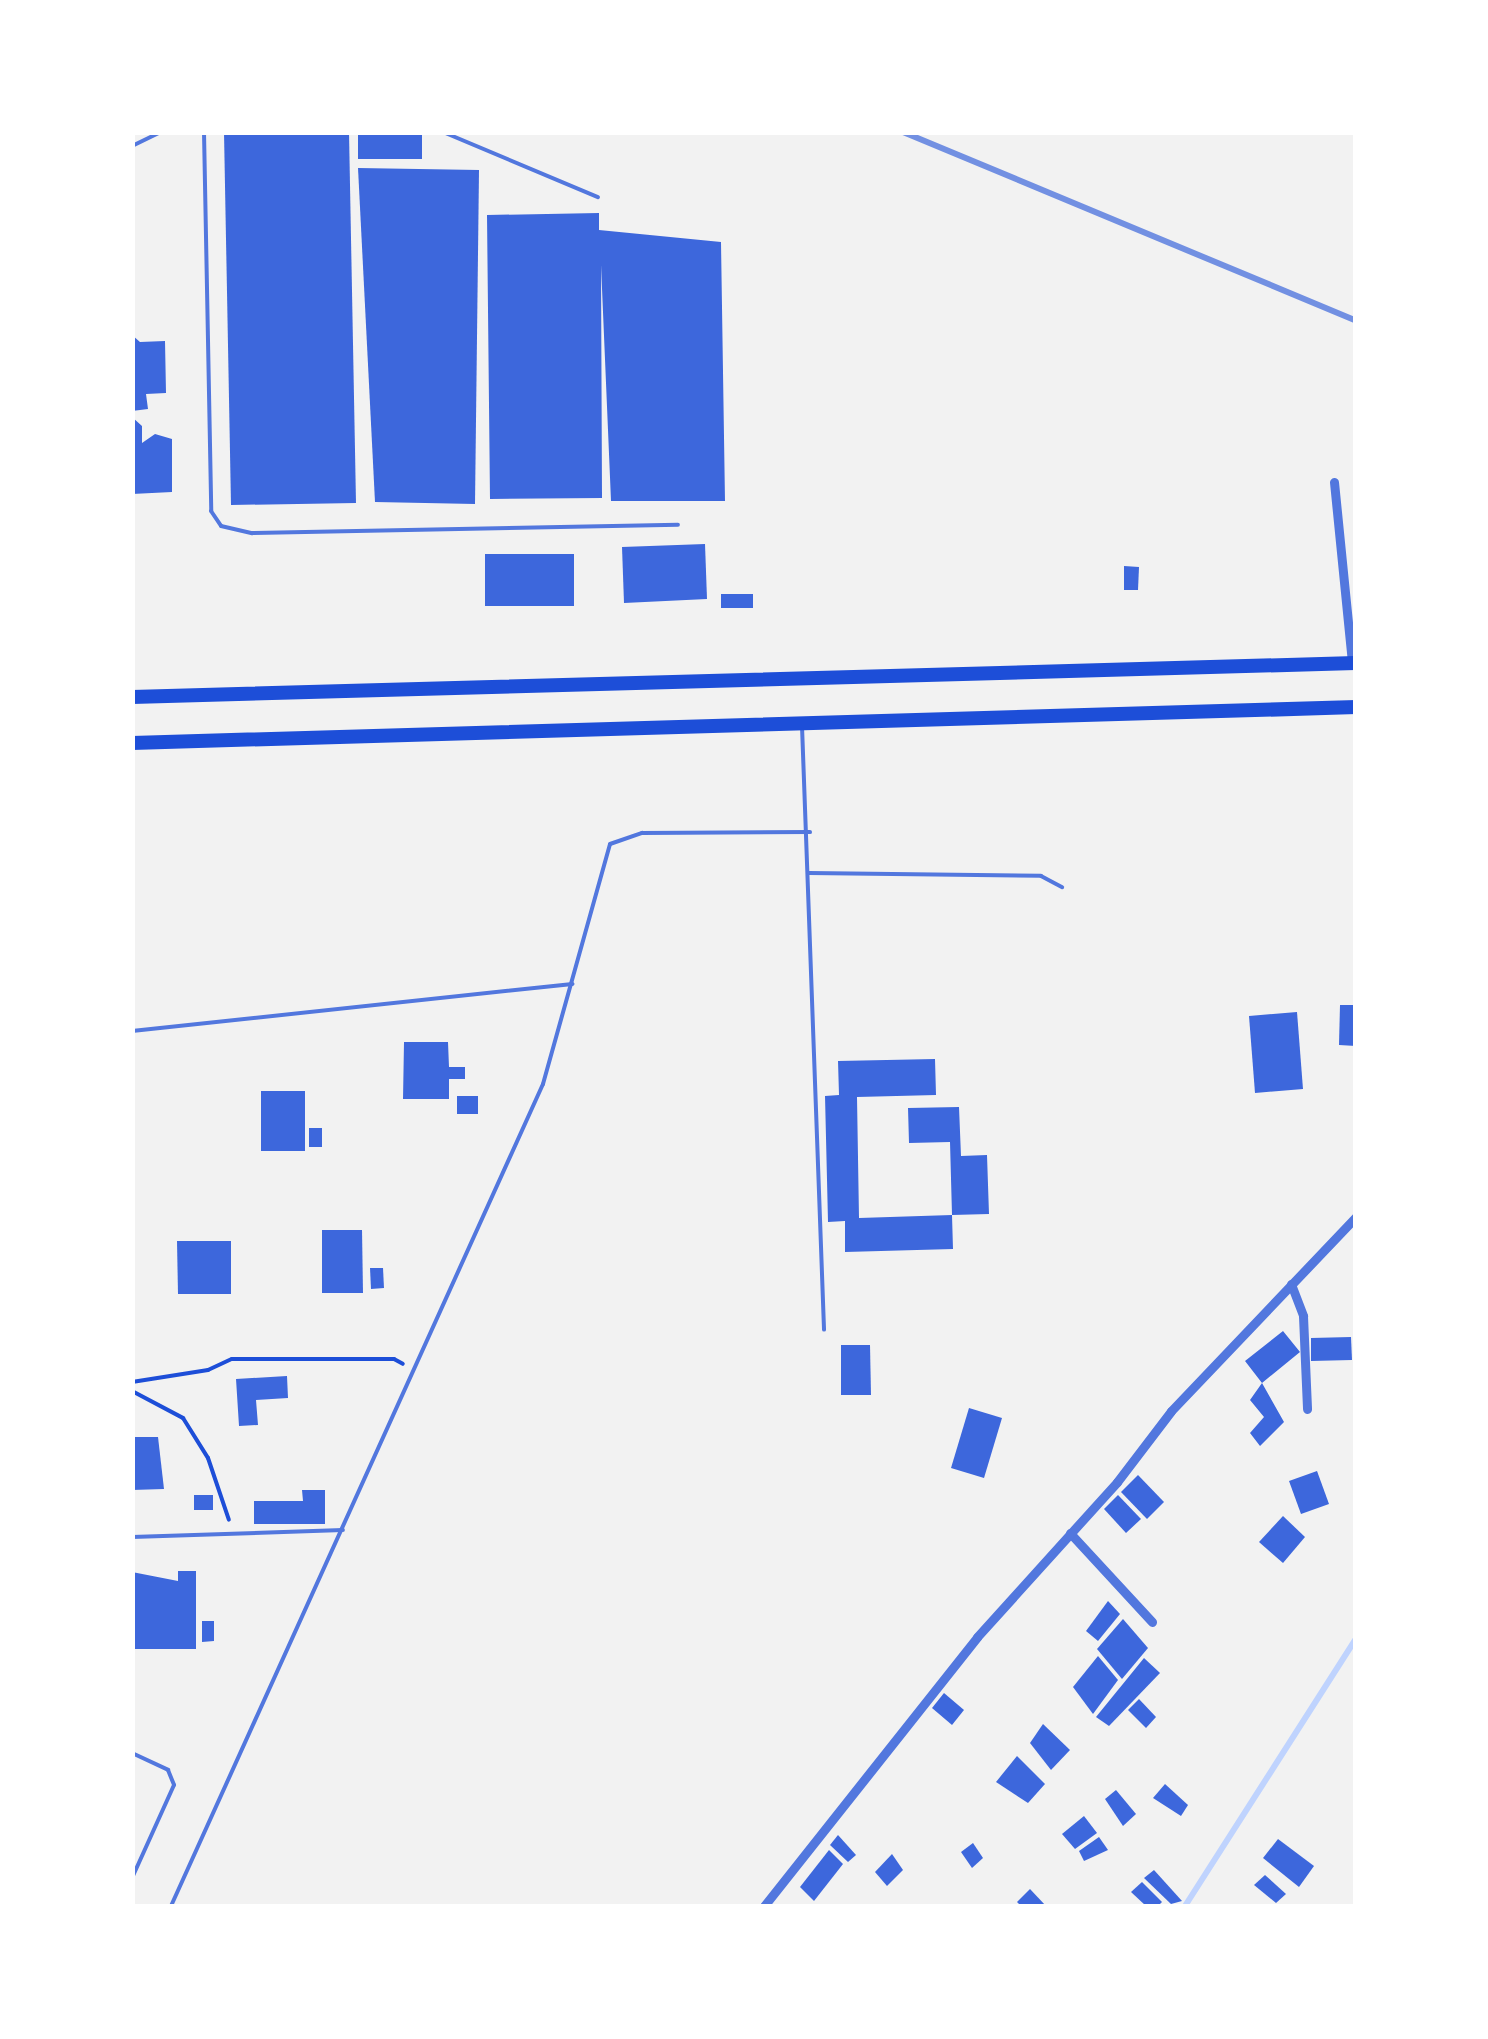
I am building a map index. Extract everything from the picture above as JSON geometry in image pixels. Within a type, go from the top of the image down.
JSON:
[{"type":"main road","points":[[132,697],[1354,663]]},
{"type":"main road","points":[[132,743],[802,720],[1356,707]]},
{"type":"street","points":[[1334,482],[1354,663]]},
{"type":"street","points":[[764,1906],[977,1638],[1171,1411],[1356,1217]]},
{"type":"street","points":[[1292,1284],[1303,1316],[1307,1409]]},
{"type":"street","points":[[1070,1533],[1152,1622]]},
{"type":"lane","points":[[132,146],[161,132]]},
{"type":"lane","points":[[204,132],[211,511],[221,526],[252,533],[678,524]]},
{"type":"lane","points":[[443,132],[598,197]]},
{"type":"lane","points":[[802,720],[801,789],[810,832],[824,1330]]},
{"type":"lane","points":[[171,1906],[529,1116],[574,984],[603,857],[618,838],[810,832]]},
{"type":"lane","points":[[809,874],[1041,876],[1062,888]]},
{"type":"lane","points":[[132,1030],[574,984]]},
{"type":"lane","points":[[132,1537],[344,1530]]},
{"type":"lane","points":[[132,1752],[168,1770],[174,1785],[132,1878]]},
{"type":"path","points":[[132,1382],[208,1370],[232,1359],[394,1359],[413,1372]]},
{"type":"path","points":[[132,1391],[183,1418],[208,1458],[232,1536]]},
{"type":"building","points":[[224,132],[349,132],[356,503],[231,505]]},
{"type":"building","points":[[358,132],[422,132],[422,159],[358,159]]},
{"type":"building","points":[[358,168],[479,170],[475,504],[375,502]]},
{"type":"building","points":[[599,213],[599,230],[721,242],[725,501],[611,501],[601,265],[602,498],[490,499],[487,215]]},
{"type":"building","points":[[132,335],[140,342],[165,341],[166,393],[146,394],[148,409],[132,411]]},
{"type":"building","points":[[132,417],[142,426],[142,443],[155,434],[172,439],[172,492],[132,494]]},
{"type":"building","points":[[705,544],[707,599],[624,603],[622,547]]},
{"type":"building","points":[[485,554],[574,554],[574,606],[485,606]]},
{"type":"building","points":[[1124,566],[1139,567],[1138,590],[1124,590]]},
{"type":"building","points":[[721,594],[753,594],[753,608],[721,608]]},
{"type":"building","points":[[1340,1005],[1356,1005],[1356,1046],[1339,1045]]},
{"type":"building","points":[[1297,1012],[1303,1089],[1255,1093],[1249,1016]]},
{"type":"building","points":[[404,1042],[448,1042],[449,1067],[465,1067],[465,1079],[449,1079],[449,1099],[403,1099]]},
{"type":"building","points":[[935,1059],[936,1095],[857,1097],[859,1218],[952,1215],[953,1249],[845,1252],[845,1221],[828,1222],[825,1096],[839,1095],[838,1061]]},
{"type":"building","points":[[261,1091],[305,1091],[305,1151],[261,1151]]},
{"type":"building","points":[[457,1096],[478,1096],[478,1114],[457,1114]]},
{"type":"building","points":[[959,1107],[961,1156],[987,1155],[989,1214],[952,1215],[950,1142],[909,1143],[908,1108]]},
{"type":"building","points":[[309,1128],[322,1128],[322,1147],[309,1147]]},
{"type":"building","points":[[322,1230],[362,1230],[363,1293],[322,1293]]},
{"type":"building","points":[[177,1241],[231,1241],[231,1294],[178,1294]]},
{"type":"building","points":[[370,1268],[383,1268],[384,1288],[371,1289]]},
{"type":"building","points":[[1283,1331],[1300,1352],[1262,1383],[1245,1361]]},
{"type":"building","points":[[1351,1337],[1352,1360],[1311,1361],[1311,1338]]},
{"type":"building","points":[[841,1345],[870,1345],[871,1395],[841,1395]]},
{"type":"building","points":[[287,1376],[288,1398],[256,1400],[258,1425],[239,1426],[236,1379]]},
{"type":"building","points":[[1262,1383],[1284,1422],[1260,1446],[1250,1433],[1264,1417],[1250,1400]]},
{"type":"building","points":[[969,1408],[1002,1418],[984,1478],[951,1468]]},
{"type":"building","points":[[132,1437],[158,1437],[164,1489],[132,1490]]},
{"type":"building","points":[[1317,1471],[1329,1504],[1301,1514],[1289,1481]]},
{"type":"building","points":[[1138,1475],[1164,1502],[1147,1519],[1121,1492]]},
{"type":"building","points":[[302,1490],[325,1490],[325,1524],[254,1524],[254,1501],[303,1501]]},
{"type":"building","points":[[194,1495],[213,1495],[213,1510],[194,1510]]},
{"type":"building","points":[[1118,1495],[1141,1519],[1126,1533],[1104,1509]]},
{"type":"building","points":[[1283,1516],[1305,1537],[1283,1563],[1259,1542]]},
{"type":"building","points":[[178,1571],[196,1571],[196,1649],[132,1649],[132,1572],[178,1581]]},
{"type":"building","points":[[1108,1601],[1120,1614],[1098,1641],[1086,1631]]},
{"type":"building","points":[[1123,1619],[1148,1648],[1122,1679],[1097,1649]]},
{"type":"building","points":[[202,1621],[214,1621],[214,1641],[202,1642]]},
{"type":"building","points":[[1098,1656],[1118,1680],[1093,1714],[1073,1687]]},
{"type":"building","points":[[1144,1658],[1160,1673],[1109,1726],[1096,1717]]},
{"type":"building","points":[[944,1693],[964,1710],[952,1725],[932,1708]]},
{"type":"building","points":[[1139,1699],[1156,1717],[1146,1728],[1128,1710]]},
{"type":"building","points":[[1043,1724],[1070,1750],[1051,1770],[1030,1743]]},
{"type":"building","points":[[1017,1756],[1045,1784],[1028,1803],[996,1782]]},
{"type":"building","points":[[1165,1784],[1188,1805],[1181,1816],[1153,1798]]},
{"type":"building","points":[[1116,1790],[1136,1814],[1123,1826],[1105,1799]]},
{"type":"building","points":[[1084,1816],[1097,1833],[1075,1849],[1062,1834]]},
{"type":"building","points":[[838,1835],[856,1855],[848,1862],[830,1845]]},
{"type":"building","points":[[1099,1837],[1108,1850],[1084,1861],[1079,1851]]},
{"type":"building","points":[[1278,1839],[1314,1866],[1299,1887],[1263,1858]]},
{"type":"building","points":[[973,1843],[983,1858],[972,1868],[961,1852]]},
{"type":"building","points":[[829,1850],[843,1864],[814,1901],[800,1887]]},
{"type":"building","points":[[892,1854],[903,1870],[887,1886],[875,1872]]},
{"type":"building","points":[[1154,1870],[1182,1901],[1171,1904],[1144,1878]]},
{"type":"building","points":[[1265,1875],[1286,1894],[1276,1903],[1254,1885]]},
{"type":"building","points":[[1142,1882],[1162,1902],[1158,1906],[1146,1906],[1131,1892]]},
{"type":"building","points":[[1030,1889],[1046,1906],[1021,1906],[1017,1902]]},
{"type":"waterway","points":[[1185,1906],[1356,1639]]},
{"type":"railway","points":[[903,132],[1356,321]]}]
